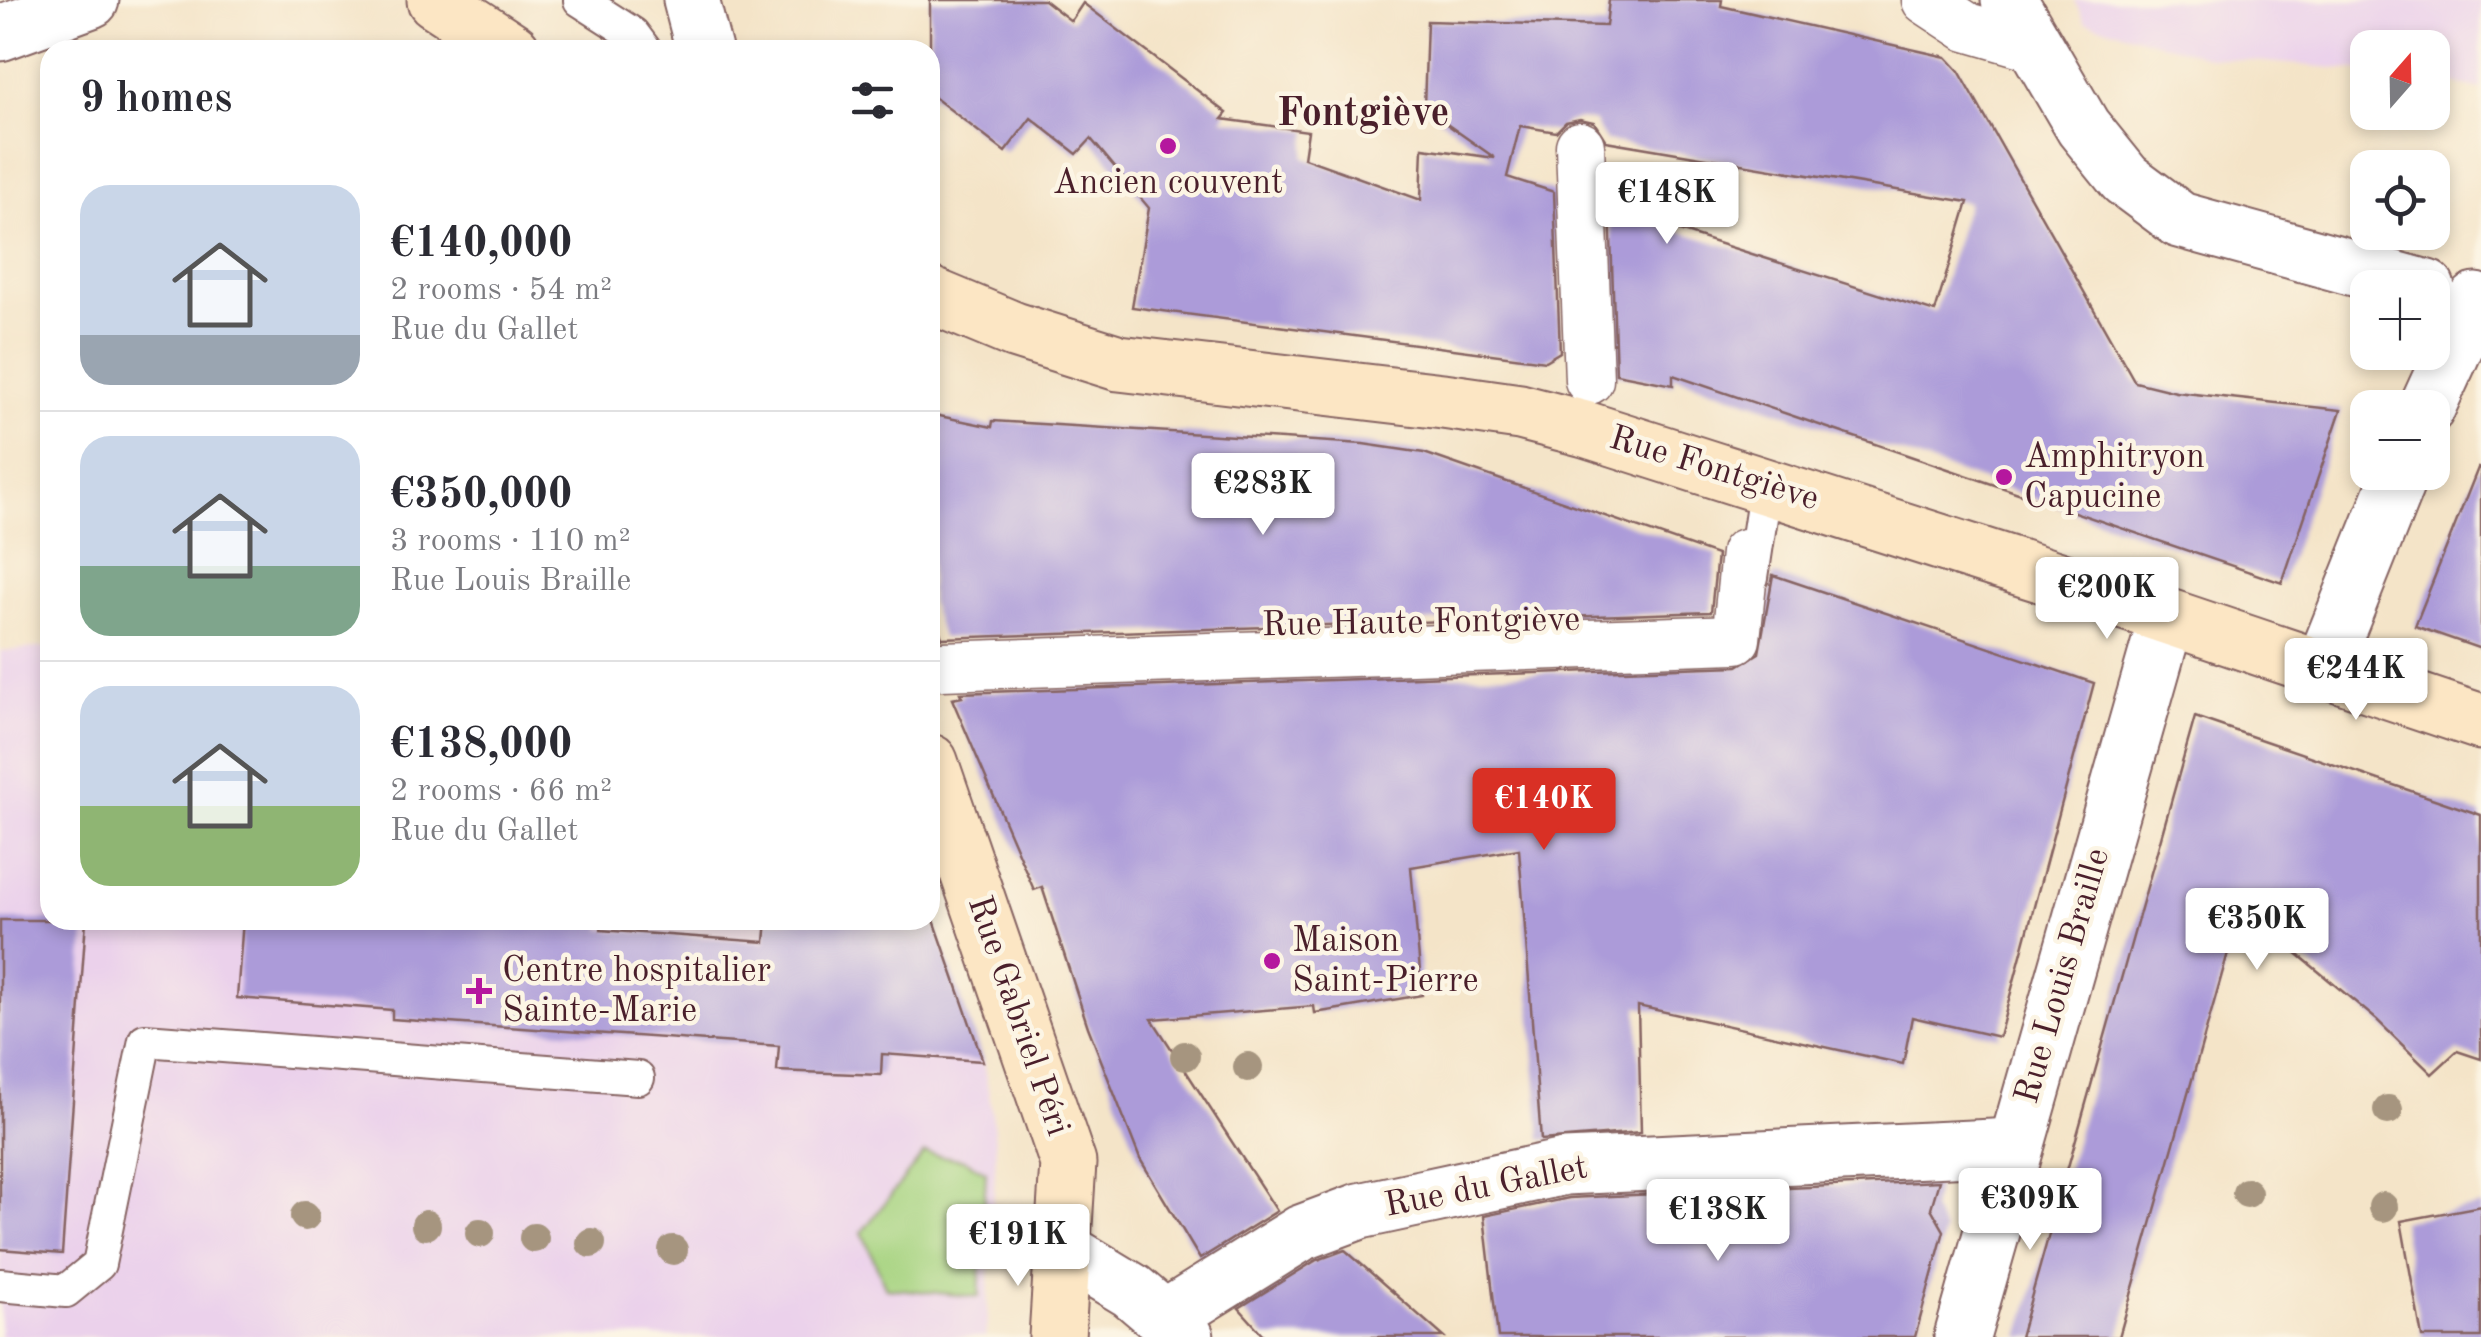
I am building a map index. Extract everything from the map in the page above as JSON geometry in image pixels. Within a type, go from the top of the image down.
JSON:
[{"type":"main road","points":[[435,0],[497,40]]},
{"type":"main road","name":"Rue Fontgiève","points":[[940,299],[1014,330],[1119,363],[1520,412],[1766,484],[2481,722]]},
{"type":"main road","name":"Rue Gabriel Péri","points":[[940,791],[1068,1163],[1057,1337]]},
{"type":"street","points":[[0,33],[91,0]]},
{"type":"street","points":[[691,0],[701,40]]},
{"type":"street","points":[[1926,0],[1967,27],[2036,47]]},
{"type":"street","points":[[2009,0],[2082,126],[2125,179],[2180,220],[2454,295],[2432,390]]},
{"type":"street","points":[[1580,146],[1588,380]]},
{"type":"street","points":[[2323,667],[2394,490]]},
{"type":"street","points":[[940,671],[1736,640],[1745,553]]},
{"type":"street","name":"Rue Louis Braille","points":[[1962,1337],[2000,1139],[2167,616]]},
{"type":"street","name":"Rue du Gallet","points":[[1181,1311],[1301,1233],[1345,1217],[1564,1167],[2000,1139]]},
{"type":"street","points":[[1064,1250],[1181,1311]]},
{"type":"lane","points":[[580,0],[638,40]]},
{"type":"lane","name":"Rue Haute Fontgiève","points":[[940,671],[1740,656],[1766,484]]},
{"type":"lane","points":[[0,1286],[66,1291],[98,1264],[145,1040],[638,1078]]},
{"type":"shaded area","points":[[2074,0],[2481,0],[2481,90],[2450,82],[2450,30],[2350,30],[2350,69],[2210,57],[2085,22]]},
{"type":"shaded area","name":"Centre hospitalier Sainte-Marie","points":[[40,648],[40,930],[938,930],[983,1061],[992,1111],[996,1153],[986,1337],[0,1337],[0,651]]},
{"type":"green space","points":[[924,1153],[965,1160],[986,1172],[979,1297],[886,1288],[862,1232]]},
{"type":"building","points":[[930,0],[1044,0],[1071,21],[1083,3],[1227,113],[1222,119],[1308,131],[1304,158],[1421,200],[1423,148],[1495,158],[1424,108],[1427,21],[1606,26],[1609,0],[1722,0],[1721,6],[1946,57],[1959,71],[2135,382],[2176,392],[2341,410],[2282,583],[1673,375],[1673,385],[1616,374],[1610,209],[1935,312],[1968,202],[1606,141],[1594,122],[1580,119],[1566,122],[1556,132],[1520,126],[1507,177],[1554,192],[1560,352],[1545,361],[1132,307],[1149,208],[1091,139],[1077,154],[1031,118],[1005,152],[940,102],[940,40],[930,40]]},
{"type":"building","points":[[940,416],[992,427],[993,421],[1363,444],[1424,453],[1717,555],[1711,612],[942,638]]},
{"type":"building","points":[[2478,468],[2481,469],[2481,649],[2415,626]]},
{"type":"building","points":[[1773,575],[2094,683],[1999,1037],[1912,1017],[1903,1064],[1638,1006],[1641,1132],[1541,1140],[1519,849],[1411,867],[1422,995],[1315,1013],[1314,1006],[1152,1019],[1277,1211],[1200,1259],[1140,1159],[1088,1027],[1042,887],[1034,890],[952,699],[962,697],[960,693],[1738,666],[1759,653]]},
{"type":"building","points":[[2195,717],[2481,815],[2481,1059],[2457,1051],[2432,1074],[2377,1020],[2241,907],[2119,1337],[2020,1337]]},
{"type":"building","points":[[0,920],[40,920],[40,930],[85,930],[62,1254],[0,1249]]},
{"type":"building","points":[[242,930],[601,930],[765,942],[766,930],[937,930],[983,1061],[882,1054],[881,1075],[777,1071],[779,1046],[392,1019],[392,1010],[237,998]]},
{"type":"building","points":[[1939,1181],[1931,1208],[1944,1231],[1915,1337],[1498,1337],[1484,1216],[1569,1198]]},
{"type":"building","points":[[2481,1206],[2481,1337],[2422,1337],[2401,1221]]},
{"type":"building","points":[[1345,1250],[1444,1337],[1265,1337],[1239,1308],[1315,1261]]},
{"type":"place","name":"Ancien couvent","points":[[1168,146]]},
{"type":"place","name":"Amphitryon Capucine","points":[[2004,477]]},
{"type":"place","name":"Maison Saint-Pierre","points":[[1272,961]]},
{"type":"place","name":"Centre hospitalier Sainte-Marie","points":[[479,991]]},
{"type":"district","name":"Fontgiève","points":[[1363,115]]}]
